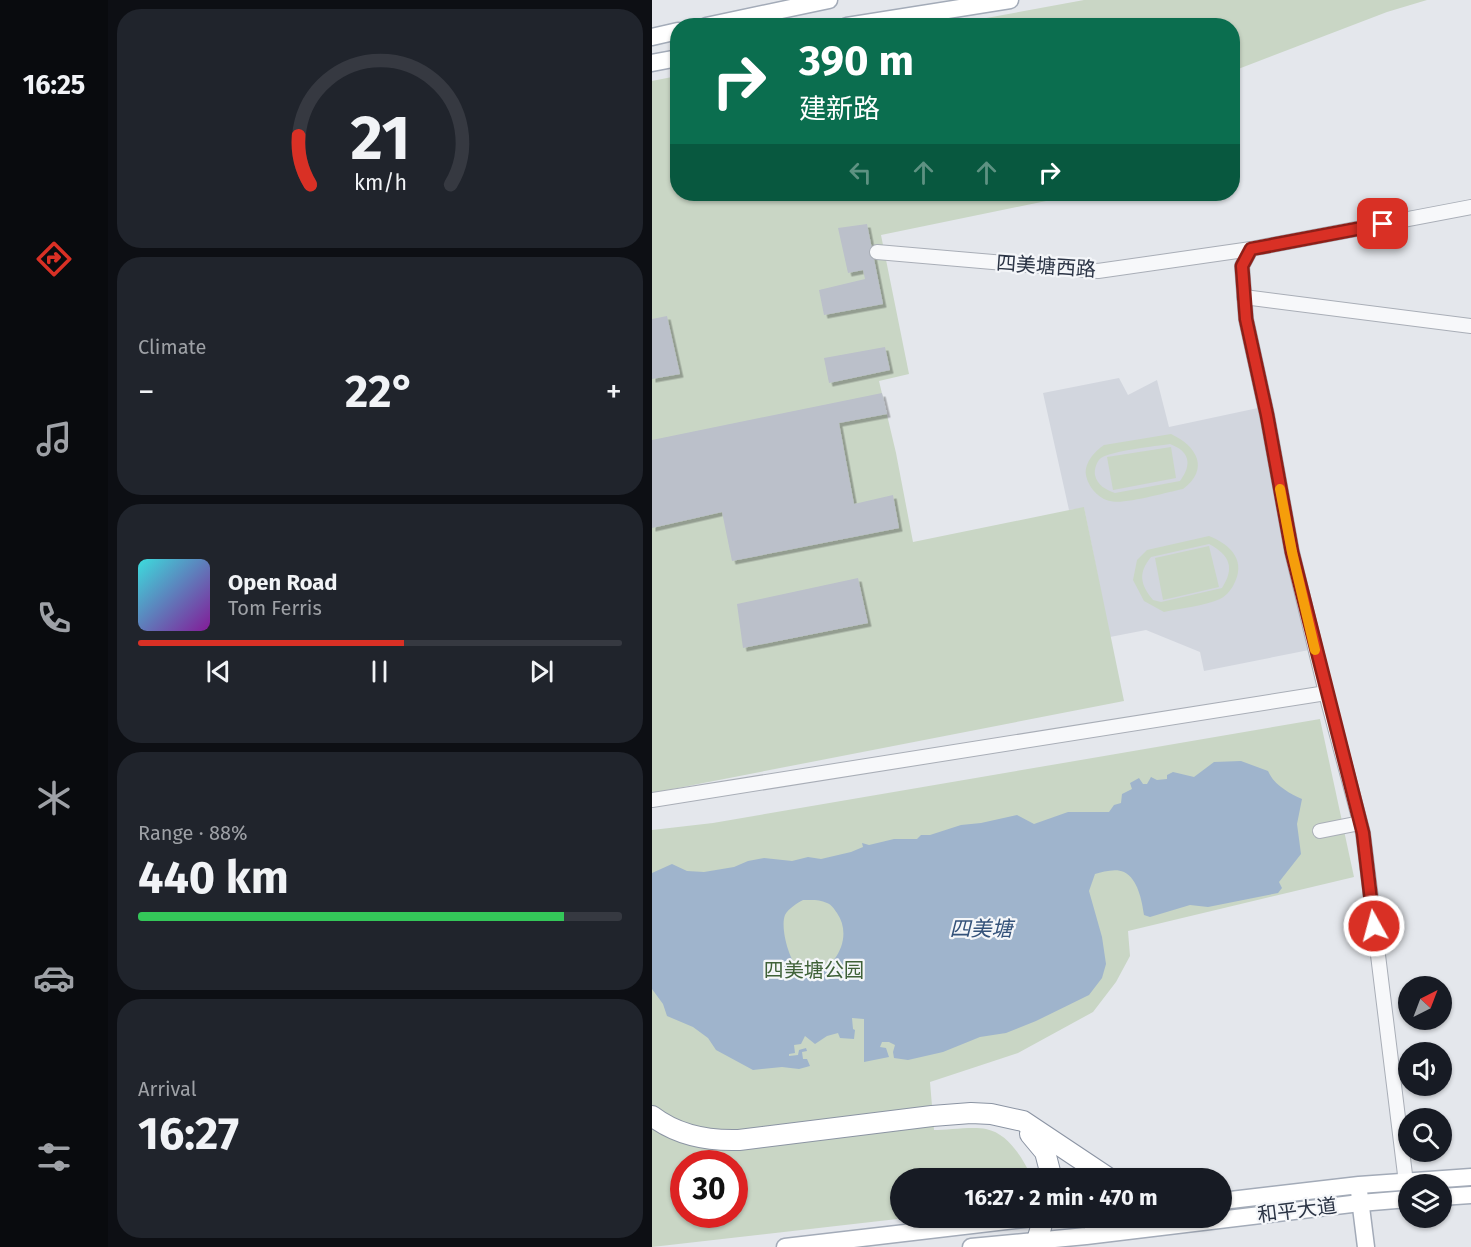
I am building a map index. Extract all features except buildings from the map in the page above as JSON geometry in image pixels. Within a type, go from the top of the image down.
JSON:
[{"type":"highway","points":[[652,1116],[684,1133],[716,1140],[739,1140],[932,1116],[971,1113],[1010,1117],[1023,1121],[1094,1168]]},
{"type":"highway","points":[[1010,1117],[1036,1139],[1045,1152],[1049,1168]]},
{"type":"highway","points":[[1037,1240],[1041,1228]]},
{"type":"main road","points":[[744,18],[829,0]]},
{"type":"main road","points":[[891,18],[973,3],[1010,0]]},
{"type":"main road","points":[[652,37],[670,33]]},
{"type":"main road","points":[[652,53],[670,50]]},
{"type":"main road","points":[[652,63],[670,60]]},
{"type":"main road","name":"和平大道","points":[[1452,1178],[1471,1177]]},
{"type":"main road","name":"和平大道","points":[[1232,1200],[1398,1182]]},
{"type":"main road","points":[[1358,1185],[1366,1247]]},
{"type":"main road","points":[[1452,1196],[1471,1195]]},
{"type":"main road","name":"和平大道","points":[[971,1247],[1037,1240],[1086,1241],[1360,1203],[1398,1200]]},
{"type":"main road","points":[[785,1247],[947,1228]]},
{"type":"street","name":"四美塘西路","points":[[877,252],[1098,271],[1251,249],[1471,207]]},
{"type":"street","points":[[1251,249],[1242,266],[1246,319],[1267,415],[1292,552],[1360,824],[1405,1174]]},
{"type":"street","points":[[1244,297],[1471,326]]},
{"type":"street","points":[[652,800],[1326,693]]},
{"type":"street","points":[[1320,831],[1360,824]]},
{"type":"shaded area","points":[[1119,378],[1128,395],[1157,380],[1169,427],[1258,408],[1309,650],[1204,671],[1200,652],[1146,630],[1110,637],[1084,508],[1069,510],[1043,393]]},
{"type":"green space","points":[[1084,0],[1427,0],[1387,12],[1240,68],[1240,18],[986,18]]},
{"type":"green space","points":[[670,77],[670,201],[1046,201],[881,235],[909,374],[879,381],[913,542],[1084,507],[1124,701],[652,793],[652,81]]},
{"type":"green space","points":[[1171,434],[1193,451],[1197,458],[1196,474],[1183,489],[1125,501],[1106,500],[1092,488],[1086,475],[1091,458],[1104,445]],"holes":[[[1170,444],[1185,454],[1188,464],[1180,481],[1115,493],[1102,487],[1096,479],[1097,463],[1106,455]]]},
{"type":"green space","points":[[1171,447],[1176,478],[1113,490],[1107,457]]},
{"type":"green space","points":[[1209,536],[1224,544],[1235,555],[1238,562],[1237,577],[1230,590],[1220,599],[1164,612],[1144,601],[1133,580],[1137,560],[1147,550]],"holes":[[[1209,544],[1226,557],[1229,568],[1222,588],[1161,602],[1153,600],[1142,578],[1144,568],[1151,557]]]},
{"type":"green space","points":[[1209,546],[1219,587],[1163,600],[1155,558]]},
{"type":"green space","name":"四美塘公园","points":[[1320,719],[1354,877],[1128,931],[1130,956],[1116,982],[1093,1012],[1018,1053],[930,1082],[934,1130],[975,1128],[994,1132],[1009,1142],[1027,1168],[890,1168],[890,1220],[652,1247],[652,830],[713,823]]},
{"type":"water","name":"四美塘","points":[[1241,761],[1268,771],[1278,784],[1302,799],[1297,824],[1301,854],[1279,882],[1282,888],[1278,893],[1208,907],[1190,905],[1150,917],[1144,915],[1138,891],[1129,875],[1117,870],[1095,874],[1089,891],[1102,937],[1106,964],[1102,978],[1089,995],[1036,1021],[1006,1033],[980,1037],[943,1052],[908,1060],[894,1058],[895,1045],[882,1042],[880,1047],[886,1048],[889,1057],[864,1062],[864,1019],[852,1018],[855,1030],[854,1039],[840,1038],[838,1033],[827,1036],[815,1044],[805,1036],[801,1044],[794,1045],[795,1053],[789,1056],[798,1055],[799,1050],[806,1048],[807,1051],[802,1052],[803,1059],[807,1059],[810,1066],[799,1069],[782,1067],[753,1070],[716,1050],[708,1038],[693,1027],[667,1016],[663,1004],[652,989],[652,873],[672,864],[687,871],[704,872],[734,867],[764,858],[792,861],[808,857],[821,859],[851,852],[863,847],[862,843],[869,845],[894,839],[917,839],[921,835],[930,835],[961,825],[1017,815],[1034,824],[1068,812],[1109,812],[1114,805],[1121,803],[1122,794],[1132,789],[1130,783],[1139,778],[1143,784],[1147,784],[1151,777],[1157,780],[1167,779],[1167,775],[1173,772],[1194,777],[1214,762]],"holes":[[[803,900],[821,901],[830,905],[842,922],[843,941],[840,950],[829,965],[812,974],[802,971],[795,965],[789,952],[784,927],[786,913]]]},
{"type":"slow traffic","points":[[1280,489],[1315,650]]},
{"type":"route","points":[[1374,926],[1363,833],[1292,552],[1267,415],[1246,319],[1242,266],[1251,249],[1383,224]]}]
